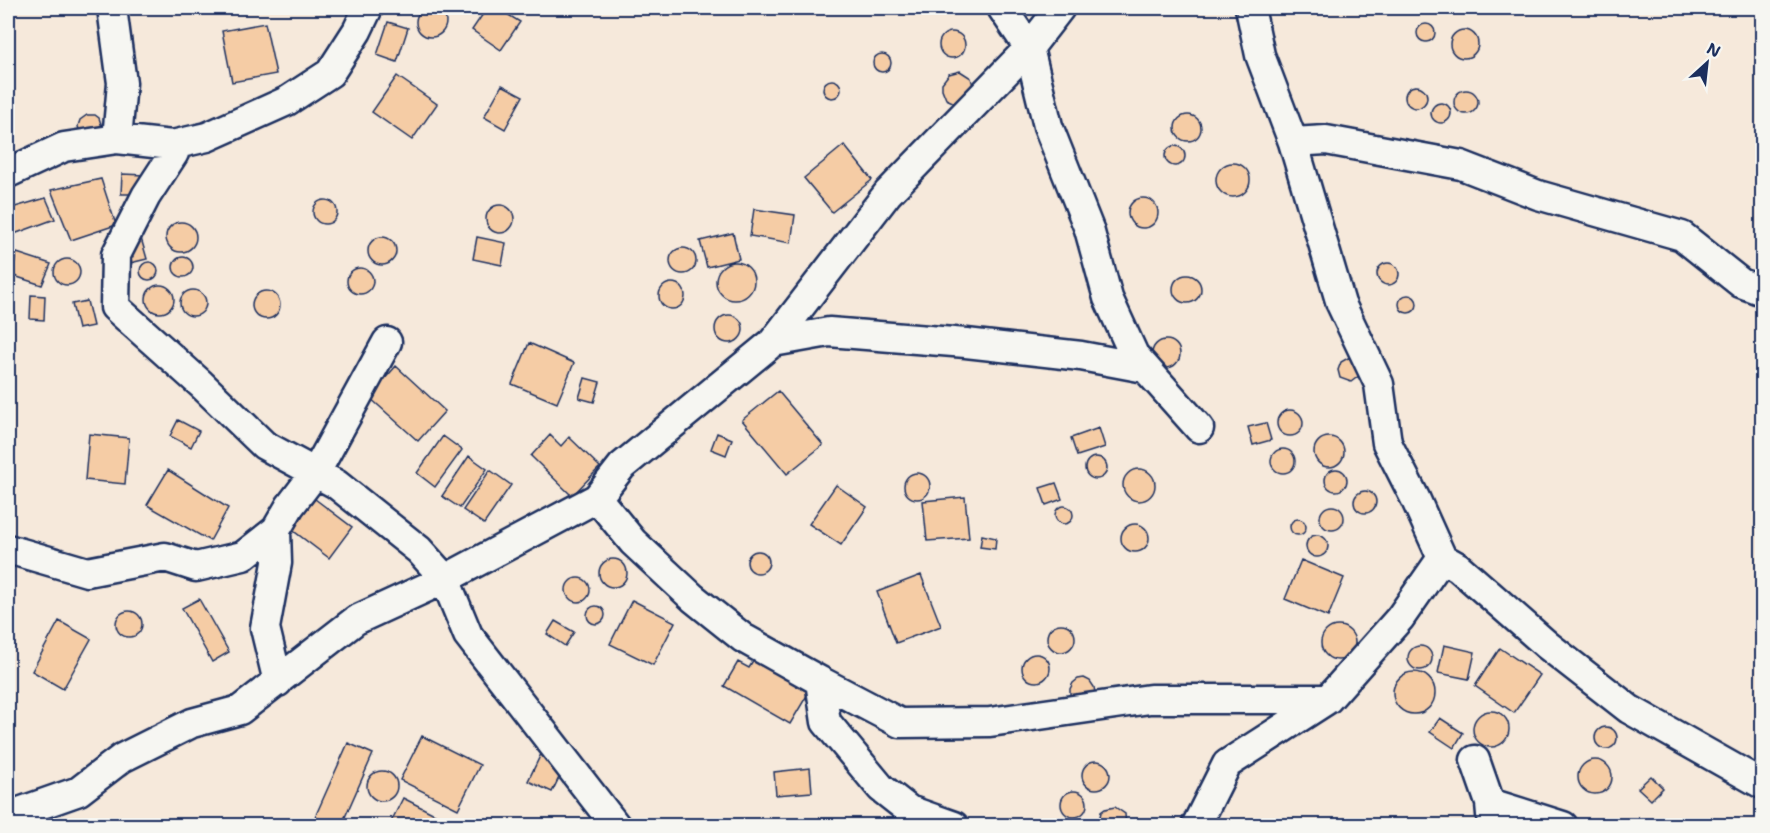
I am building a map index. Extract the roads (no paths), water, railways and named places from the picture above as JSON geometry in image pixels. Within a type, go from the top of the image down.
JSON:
[{"type":"street","points":[[112,8],[122,83],[117,139]]},
{"type":"street","points":[[8,173],[64,147],[117,139],[172,145],[207,137],[287,101],[330,73],[357,31],[368,8]]},
{"type":"street","points":[[1002,8],[1029,48],[1048,126],[1089,229],[1108,298],[1134,355],[1199,428]]},
{"type":"street","points":[[8,816],[78,791],[122,758],[192,723],[240,710],[356,620],[445,579],[597,498],[622,466],[773,342],[888,193],[1029,48],[1060,8]]},
{"type":"street","points":[[1250,8],[1260,55],[1293,142],[1341,304],[1379,384],[1387,443],[1442,558],[1458,567],[1547,645],[1629,708],[1762,784]]},
{"type":"street","points":[[1293,142],[1326,140],[1461,165],[1538,195],[1682,236],[1741,283],[1762,291]]},
{"type":"street","points":[[172,145],[174,153],[146,196],[116,255],[115,306],[264,445],[336,484],[419,550],[445,579],[468,635],[616,825]]},
{"type":"street","points":[[773,342],[829,332],[977,344],[1081,356],[1145,368]]},
{"type":"street","points":[[8,549],[87,572],[165,557],[196,567],[243,556],[276,530],[290,506],[316,472],[387,342]]},
{"type":"street","points":[[597,498],[633,542],[693,598],[743,638],[900,723],[990,722],[1150,699],[1328,699]]},
{"type":"street","points":[[276,530],[277,563],[265,628],[278,682]]},
{"type":"street","points":[[1196,825],[1227,764],[1328,699],[1400,618],[1442,558]]},
{"type":"street","points":[[820,681],[826,722],[906,818],[954,825]]},
{"type":"street","points":[[1475,760],[1491,814],[1563,825]]}]
